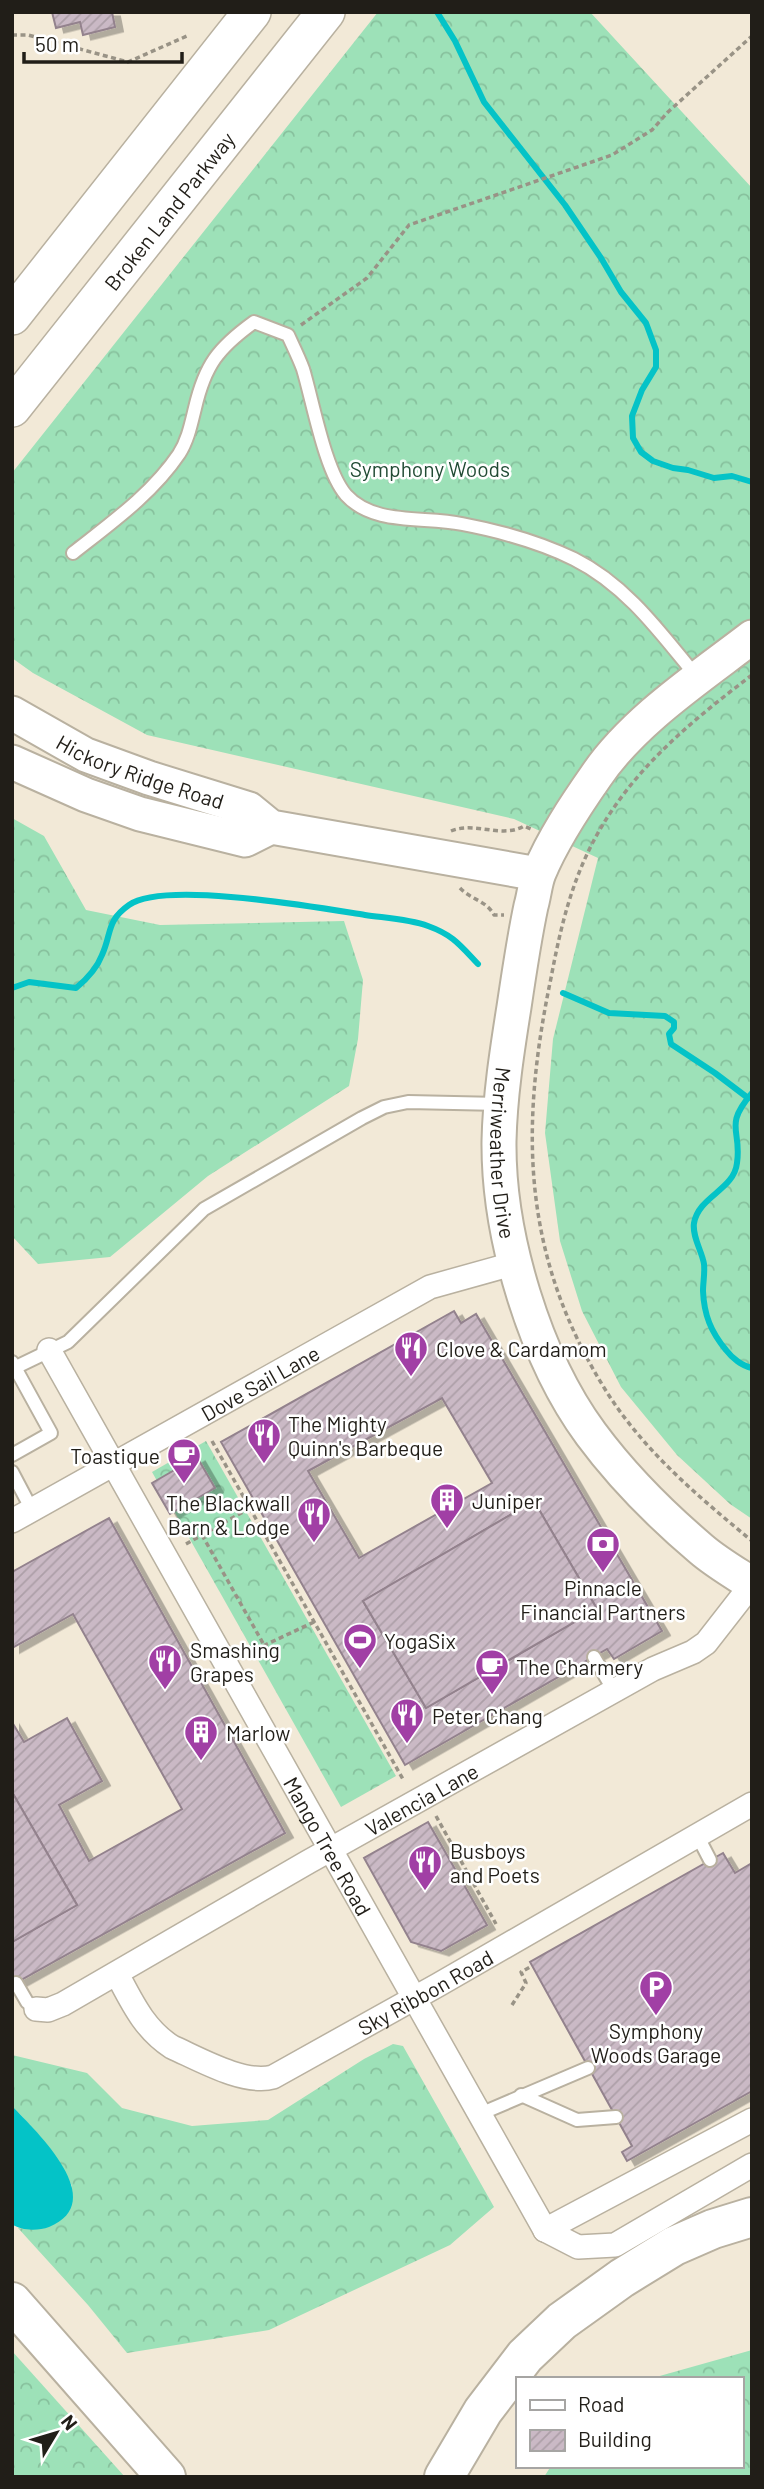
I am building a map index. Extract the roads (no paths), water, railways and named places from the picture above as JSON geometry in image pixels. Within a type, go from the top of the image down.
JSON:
[{"type":"highway","points":[[444,2477],[483,2411],[525,2356],[562,2321],[622,2278],[674,2246],[752,2217]]},
{"type":"highway","points":[[12,2302],[166,2477]]},
{"type":"main road","points":[[12,316],[252,12]]},
{"type":"main road","name":"Broken Land Parkway","points":[[12,408],[326,12]]},
{"type":"street","name":"Merriweather Drive","points":[[752,637],[738,673],[698,679],[630,736],[598,772],[571,813],[538,874],[507,1049],[499,1144],[503,1192],[516,1263],[530,1312],[568,1398],[591,1434],[643,1493],[703,1550],[752,1584]]},
{"type":"street","name":"Hickory Ridge Road","points":[[12,713],[86,755],[249,809],[271,827],[538,874]]},
{"type":"street","name":"Hickory Ridge Road","points":[[12,762],[86,795],[140,814],[245,840],[271,827]]},
{"type":"street","name":"Dove Sail Lane","points":[[12,1521],[430,1287],[516,1263]]},
{"type":"street","name":"Mango Tree Road","points":[[50,1350],[545,2230]]},
{"type":"street","name":"Valencia Lane","points":[[36,2009],[48,2010],[63,2004],[653,1669],[694,1652],[706,1643],[752,1584]]},
{"type":"street","name":"Sky Ribbon Road","points":[[117,1973],[144,2023],[163,2041],[209,2063],[264,2080],[281,2074],[752,1804]]},
{"type":"street","points":[[545,2230],[752,2120]]},
{"type":"street","points":[[545,2230],[578,2247],[615,2245],[752,2165]]},
{"type":"lane","points":[[74,553],[128,510],[160,478],[180,452],[191,428],[207,369],[226,343],[254,322],[288,335],[302,367],[332,473],[345,494],[359,506],[377,514],[460,523],[521,539],[573,559],[632,600],[698,679]]},
{"type":"lane","points":[[12,1455],[51,1433],[13,1366],[68,1342],[204,1209],[384,1107],[408,1102],[501,1104]]},
{"type":"lane","points":[[12,1472],[32,1510]]},
{"type":"lane","points":[[594,1657],[614,1691]]},
{"type":"lane","points":[[697,1835],[710,1860]]},
{"type":"lane","points":[[16,1983],[27,2002],[36,2009]]},
{"type":"lane","points":[[480,2114],[588,2068]]},
{"type":"lane","points":[[521,2095],[576,2120],[616,2117]]},
{"type":"water","points":[[12,2106],[51,2149],[71,2185],[73,2201],[66,2216],[49,2227],[35,2230],[12,2224]]},
{"type":"waterway","points":[[437,12],[455,41],[484,102],[565,205],[621,292],[646,323],[656,350],[656,367],[642,390],[632,416],[633,438],[641,452],[653,461],[673,468],[714,478],[732,476],[752,482]]},
{"type":"waterway","points":[[12,988],[29,982],[76,988],[97,964],[116,916],[129,905],[147,898],[174,895],[207,895],[280,902],[413,922],[437,929],[450,937],[478,964]]},
{"type":"waterway","points":[[563,993],[609,1013],[665,1016],[674,1022],[674,1028],[669,1034],[671,1044],[748,1098]]},
{"type":"waterway","points":[[752,1093],[743,1104],[736,1121],[738,1152],[734,1172],[730,1180],[702,1206],[694,1223],[704,1264],[703,1291],[709,1323],[728,1353],[741,1364],[752,1368]]},
{"type":"place","name":"Clove & Cardamom","points":[[411,1378]]},
{"type":"place","name":"The Mighty Quinn's Barbeque","points":[[264,1465]]},
{"type":"place","name":"Toastique","points":[[184,1485]]},
{"type":"place","name":"Juniper","points":[[447,1530]]},
{"type":"place","name":"The Blackwall Barn & Lodge","points":[[314,1544]]},
{"type":"place","name":"Pinnacle Financial Partners","points":[[603,1574]]},
{"type":"place","name":"YogaSix","points":[[360,1670]]},
{"type":"place","name":"Smashing Grapes","points":[[165,1691]]},
{"type":"place","name":"The Charmery","points":[[492,1696]]},
{"type":"place","name":"Peter Chang","points":[[407,1745]]},
{"type":"place","name":"Marlow","points":[[201,1762]]},
{"type":"place","name":"Busboys and Poets","points":[[425,1892]]},
{"type":"place","name":"Symphony Woods Garage","points":[[656,2017]]},
{"type":"park label","name":"Symphony Woods","points":[[430,468]]}]
